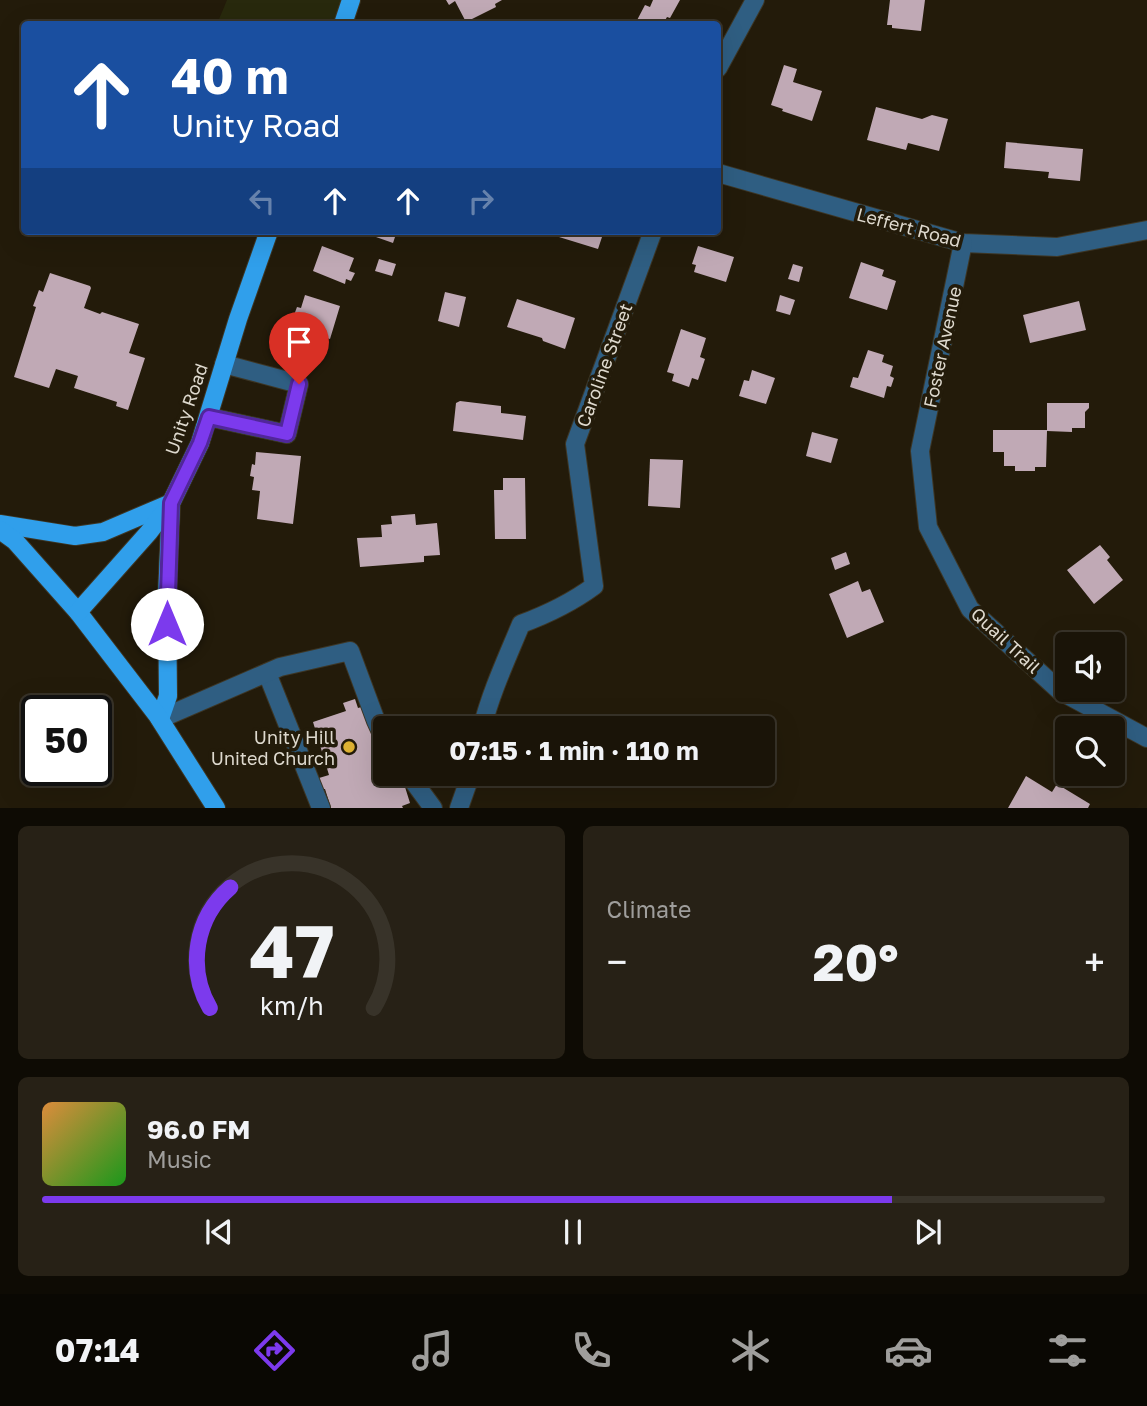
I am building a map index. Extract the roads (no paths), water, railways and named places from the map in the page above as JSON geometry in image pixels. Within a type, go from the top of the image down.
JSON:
[{"type":"main road","points":[[344,21],[351,0]]},
{"type":"main road","name":"Unity Road","points":[[78,612],[171,503],[200,443],[237,319],[268,235]]},
{"type":"main road","points":[[0,524],[75,536],[103,532],[171,503],[167,597],[168,696],[160,719]]},
{"type":"main road","points":[[0,530],[15,541],[78,612],[160,719],[216,807]]},
{"type":"street","points":[[721,62],[755,0]]},
{"type":"street","name":"Leffert Road","points":[[721,174],[964,243],[1057,247],[1147,230]]},
{"type":"street","name":"Caroline Street","points":[[485,716],[521,624],[572,602],[594,586],[575,444],[652,235]]},
{"type":"street","name":"Foster Avenue","points":[[920,451],[964,243]]},
{"type":"street","points":[[209,417],[287,434],[299,384],[224,364]]},
{"type":"street","name":"Quail Trail","points":[[920,451],[928,527],[970,609],[1060,691],[1147,738]]},
{"type":"street","points":[[160,719],[280,667],[350,651],[374,716]]},
{"type":"street","points":[[267,673],[321,807]]},
{"type":"street","points":[[417,786],[433,807]]},
{"type":"street","points":[[459,807],[467,786]]},
{"type":"place","name":"Unity Hill United Church","points":[[349,747]]}]
